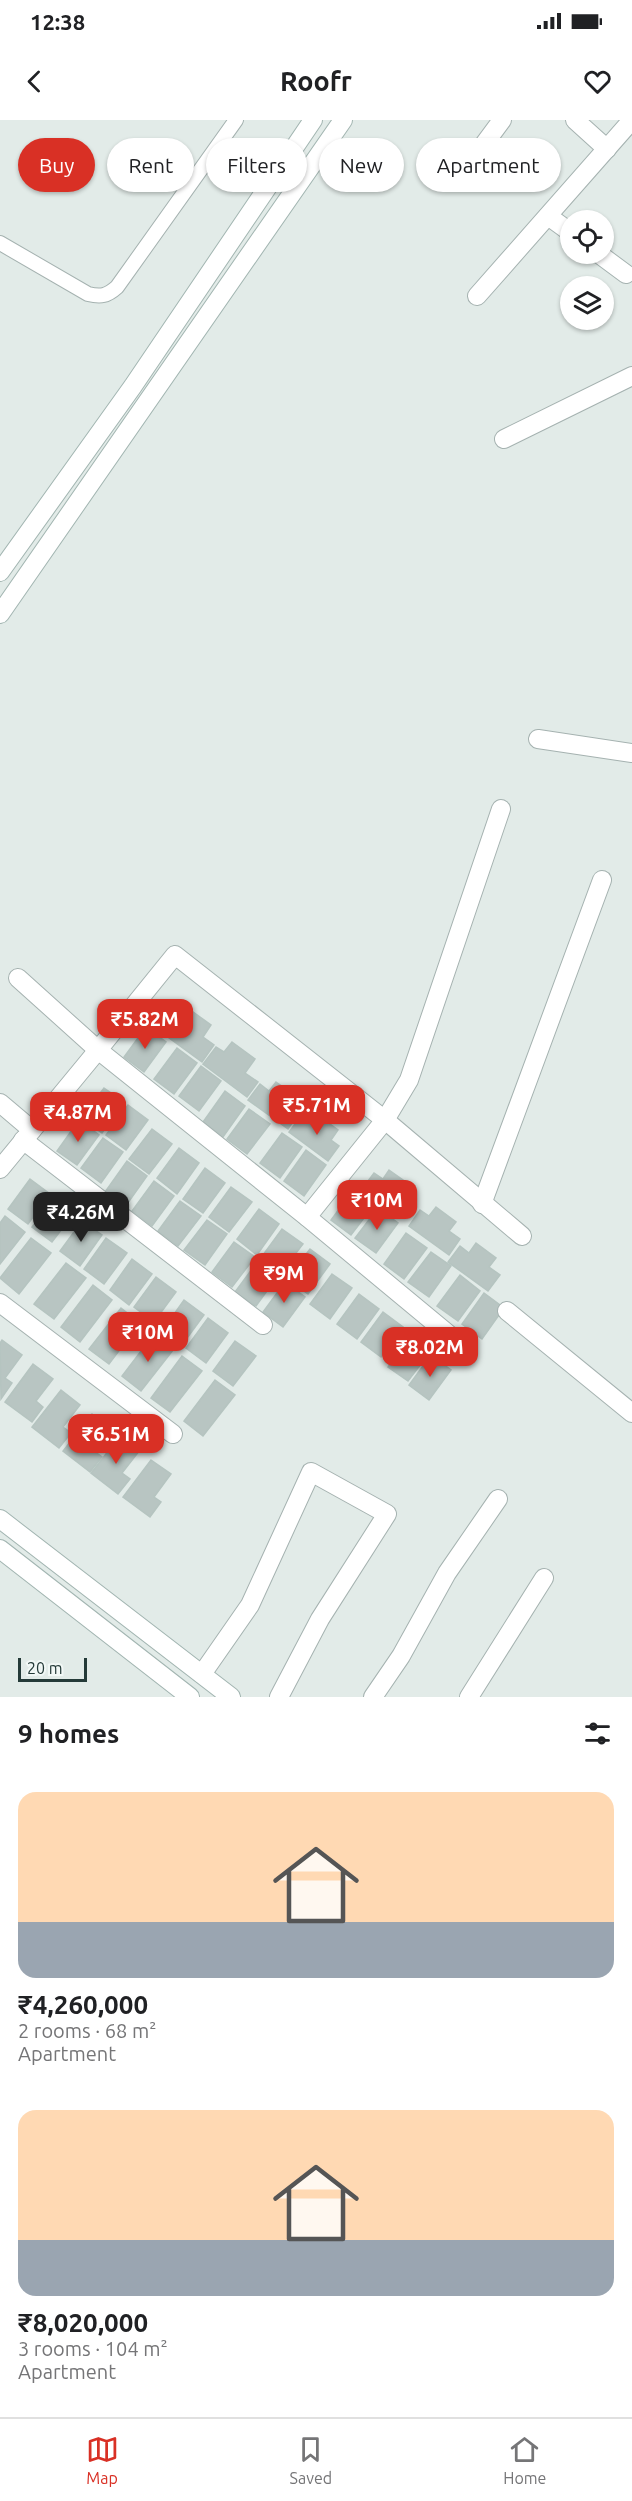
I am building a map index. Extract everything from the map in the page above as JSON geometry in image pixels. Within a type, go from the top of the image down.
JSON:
[{"type":"street","points":[[0,572],[133,386],[312,120]]},
{"type":"street","points":[[0,614],[343,120]]},
{"type":"street","points":[[489,138],[502,120]]},
{"type":"street","points":[[575,120],[619,144]]},
{"type":"street","points":[[477,296],[548,216],[619,144],[632,120]]},
{"type":"street","points":[[548,216],[560,225]]},
{"type":"street","points":[[612,264],[626,274]]},
{"type":"street","points":[[504,439],[632,376]]},
{"type":"street","points":[[538,738],[632,753]]},
{"type":"street","points":[[307,1217],[385,1120],[409,1080],[501,809]]},
{"type":"street","points":[[483,1204],[602,880]]},
{"type":"street","points":[[0,1169],[175,955],[385,1120],[522,1236]]},
{"type":"street","points":[[18,978],[98,1050],[307,1217],[465,1348]]},
{"type":"street","points":[[0,1103],[28,1135],[263,1325]]},
{"type":"street","points":[[0,1303],[173,1434]]},
{"type":"street","points":[[507,1311],[632,1413]]},
{"type":"street","points":[[202,1674],[250,1605],[311,1472],[387,1514],[320,1619],[279,1697]]},
{"type":"street","points":[[373,1697],[401,1656],[447,1574],[498,1499]]},
{"type":"street","points":[[0,1519],[231,1697]]},
{"type":"street","points":[[0,1550],[190,1697]]},
{"type":"street","points":[[469,1697],[544,1578]]},
{"type":"lane","points":[[0,243],[88,294],[100,297],[109,295],[236,120]]},
{"type":"building","points":[[189,1009],[211,1025],[203,1037],[214,1045],[202,1062],[150,1024],[159,1011],[169,1018],[174,1010],[183,1017]]},
{"type":"building","points":[[146,1027],[166,1042],[144,1072],[124,1057]]},
{"type":"building","points":[[232,1042],[255,1059],[245,1073],[258,1082],[247,1097],[203,1064],[216,1047],[224,1052]]},
{"type":"building","points":[[177,1048],[197,1063],[174,1094],[154,1079]]},
{"type":"building","points":[[201,1066],[221,1081],[199,1111],[179,1096]]},
{"type":"building","points":[[276,1082],[296,1096],[289,1106],[299,1113],[288,1129],[248,1100],[260,1084],[269,1091]]},
{"type":"building","points":[[104,1088],[124,1102],[102,1133],[81,1118]]},
{"type":"building","points":[[225,1091],[245,1106],[223,1137],[203,1122]]},
{"type":"building","points":[[128,1105],[148,1120],[126,1150],[106,1135]]},
{"type":"building","points":[[249,1109],[270,1124],[247,1154],[227,1139]]},
{"type":"building","points":[[301,1116],[312,1124],[319,1116],[338,1130],[331,1140],[339,1146],[328,1161],[289,1132]]},
{"type":"building","points":[[79,1120],[99,1135],[77,1165],[57,1151]]},
{"type":"building","points":[[152,1129],[172,1144],[149,1174],[129,1159]]},
{"type":"building","points":[[282,1133],[302,1147],[280,1178],[260,1163]]},
{"type":"building","points":[[103,1138],[123,1152],[101,1183],[81,1168]]},
{"type":"building","points":[[179,1148],[199,1163],[177,1194],[157,1178]]},
{"type":"building","points":[[306,1150],[326,1165],[304,1196],[284,1181]]},
{"type":"building","points":[[127,1161],[147,1176],[125,1207],[105,1192]]},
{"type":"building","points":[[205,1168],[225,1183],[203,1213],[183,1199]]},
{"type":"building","points":[[389,1170],[410,1185],[403,1194],[414,1202],[402,1218],[362,1189],[374,1173],[383,1179]]},
{"type":"building","points":[[30,1179],[50,1194],[28,1224],[8,1209]]},
{"type":"building","points":[[154,1181],[174,1196],[152,1226],[132,1211]]},
{"type":"building","points":[[231,1187],[252,1202],[229,1232],[209,1217]]},
{"type":"building","points":[[353,1190],[374,1205],[351,1235],[331,1220]]},
{"type":"building","points":[[54,1197],[75,1212],[52,1242],[32,1227]]},
{"type":"building","points":[[180,1201],[201,1216],[178,1246],[158,1231]]},
{"type":"building","points":[[436,1207],[456,1222],[449,1231],[460,1239],[449,1255],[409,1226],[420,1210],[429,1216]]},
{"type":"building","points":[[378,1208],[398,1223],[376,1253],[355,1238]]},
{"type":"building","points":[[259,1209],[279,1224],[257,1255],[237,1239]]},
{"type":"building","points":[[5,1216],[25,1232],[0,1264],[0,1223]]},
{"type":"building","points":[[207,1220],[227,1234],[205,1265],[184,1250]]},
{"type":"building","points":[[82,1221],[102,1235],[80,1266],[60,1251]]},
{"type":"building","points":[[282,1229],[303,1244],[280,1274],[260,1259]]},
{"type":"building","points":[[406,1233],[427,1248],[404,1279],[384,1264]]},
{"type":"building","points":[[31,1238],[51,1253],[19,1294],[0,1278]]},
{"type":"building","points":[[106,1238],[127,1253],[104,1284],[84,1269]]},
{"type":"building","points":[[234,1242],[255,1257],[232,1287],[212,1272]]},
{"type":"building","points":[[476,1243],[496,1258],[489,1267],[500,1275],[488,1291],[448,1262],[460,1246],[469,1253]]},
{"type":"building","points":[[310,1249],[330,1264],[308,1294],[287,1279]]},
{"type":"building","points":[[431,1252],[451,1266],[429,1297],[408,1282]]},
{"type":"building","points":[[132,1259],[152,1274],[129,1305],[110,1290]]},
{"type":"building","points":[[258,1261],[278,1276],[256,1306],[235,1292]]},
{"type":"building","points":[[66,1263],[86,1278],[54,1319],[34,1304]]},
{"type":"building","points":[[332,1274],[352,1288],[330,1319],[310,1304]]},
{"type":"building","points":[[460,1275],[480,1291],[458,1321],[437,1306]]},
{"type":"building","points":[[156,1277],[176,1292],[154,1322],[134,1307]]},
{"type":"building","points":[[285,1282],[305,1297],[283,1327],[263,1312]]},
{"type":"building","points":[[93,1285],[112,1300],[80,1342],[61,1327]]},
{"type":"building","points":[[484,1293],[504,1308],[482,1339],[462,1324]]},
{"type":"building","points":[[359,1294],[379,1309],[357,1339],[337,1324]]},
{"type":"building","points":[[184,1300],[204,1315],[182,1345],[162,1331]]},
{"type":"building","points":[[121,1308],[140,1323],[109,1364],[89,1349]]},
{"type":"building","points":[[383,1312],[403,1327],[381,1357],[361,1342]]},
{"type":"building","points":[[208,1318],[228,1333],[206,1363],[186,1348]]},
{"type":"building","points":[[154,1334],[173,1350],[141,1391],[122,1376]]},
{"type":"building","points":[[410,1336],[431,1351],[408,1381],[388,1367]]},
{"type":"building","points":[[2,1340],[22,1355],[5,1378],[12,1383],[1,1399],[0,1343]]},
{"type":"building","points":[[235,1341],[256,1356],[233,1386],[213,1371]]},
{"type":"building","points":[[431,1355],[451,1370],[429,1400],[409,1385]]},
{"type":"building","points":[[182,1356],[202,1371],[170,1412],[151,1398]]},
{"type":"building","points":[[33,1364],[53,1379],[36,1401],[43,1407],[32,1422],[5,1402]]},
{"type":"building","points":[[215,1380],[235,1395],[203,1436],[184,1421]]},
{"type":"building","points":[[61,1390],[80,1405],[63,1427],[71,1433],[59,1448],[32,1427]]},
{"type":"building","points":[[92,1414],[111,1428],[94,1451],[102,1457],[90,1472],[63,1451]]},
{"type":"building","points":[[120,1436],[140,1450],[122,1473],[130,1479],[118,1494],[91,1473]]},
{"type":"building","points":[[151,1460],[171,1474],[154,1497],[161,1502],[150,1517],[123,1497]]}]
